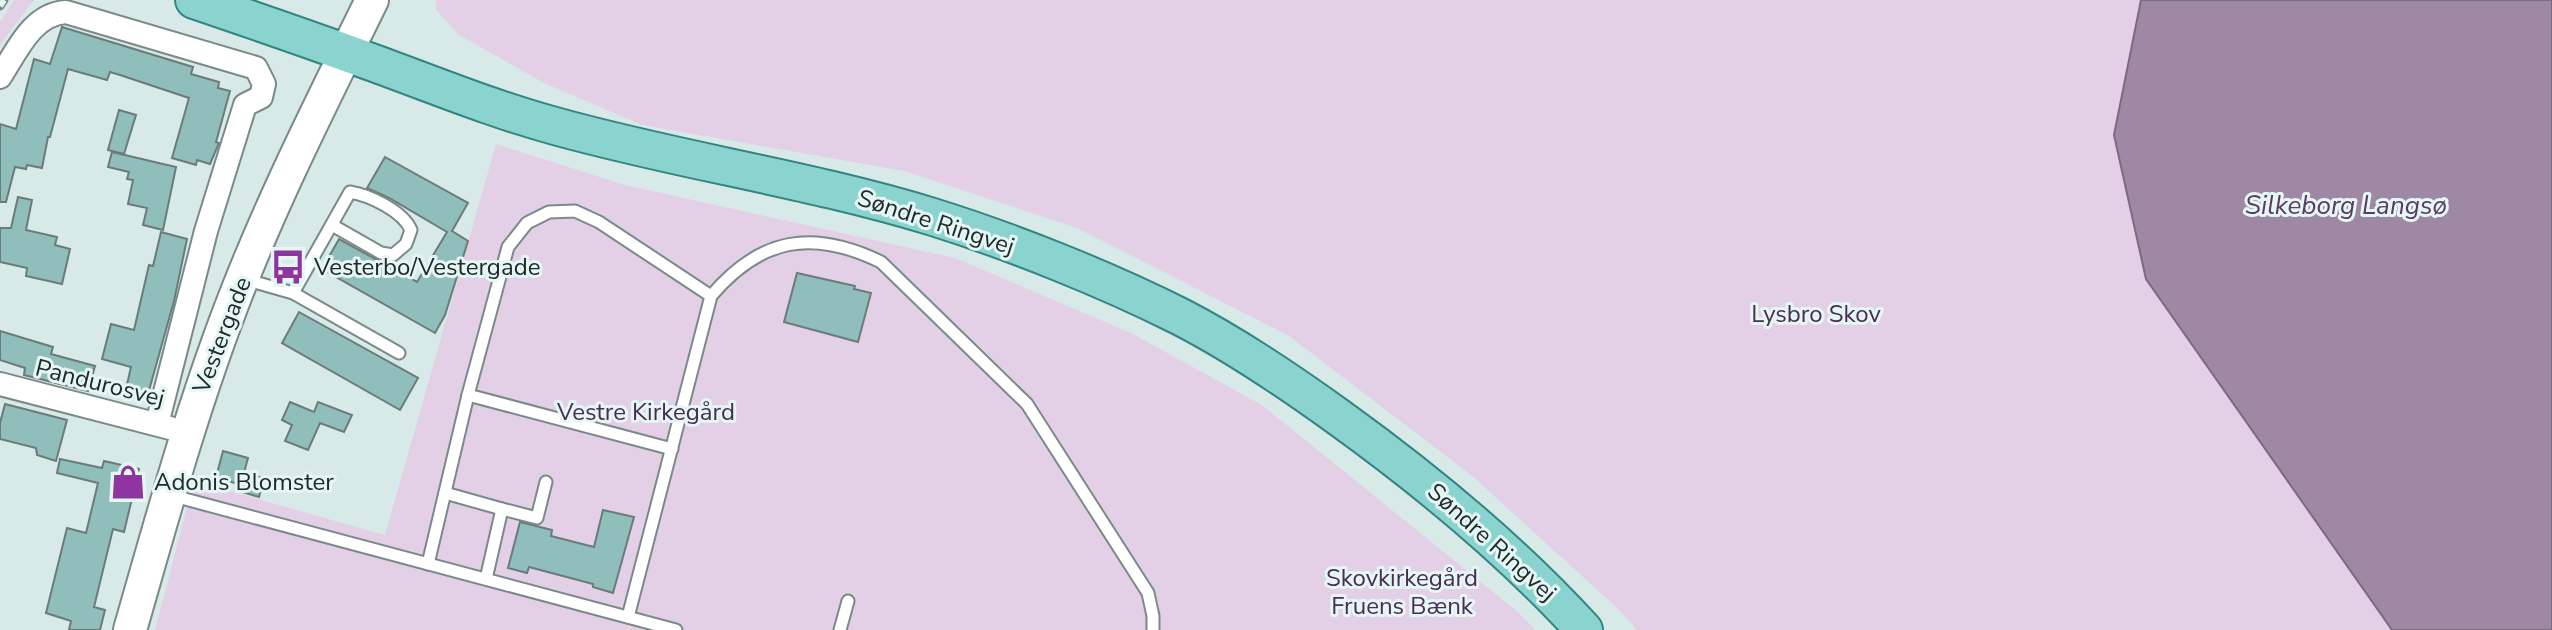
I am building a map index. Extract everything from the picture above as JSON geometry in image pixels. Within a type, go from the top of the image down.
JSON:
[{"type":"main road","name":"Søndre Ringvej","points":[[194,0],[552,125],[792,179],[935,218],[1050,260],[1180,317],[1285,379],[1392,456],[1455,506],[1522,566],[1584,630]]},
{"type":"street","name":"Vestergade","points":[[130,630],[168,494],[172,428],[243,279],[271,210],[372,0]]},
{"type":"street","points":[[0,77],[33,28],[51,13],[66,12],[256,68],[264,84],[261,97],[245,105],[206,231],[172,428]]},
{"type":"street","name":"Pandurosvej","points":[[0,384],[172,428]]},
{"type":"lane","points":[[293,293],[350,192],[363,194],[407,220],[411,230],[406,244],[393,255],[381,253],[332,225]]},
{"type":"lane","points":[[428,564],[468,395],[508,247],[527,223],[549,212],[575,211],[599,222],[711,296]]},
{"type":"lane","points":[[628,617],[711,296],[752,258],[788,245],[822,241],[853,249],[881,262],[1027,404],[1148,593],[1153,630]]},
{"type":"lane","points":[[243,279],[293,293],[399,353]]},
{"type":"lane","points":[[468,395],[672,449]]},
{"type":"lane","points":[[445,493],[537,518],[546,482]]},
{"type":"lane","points":[[168,494],[676,630]]},
{"type":"lane","points":[[486,579],[502,509]]},
{"type":"lane","points":[[840,630],[848,601]]},
{"type":"green space","points":[[14,0],[34,0],[0,45],[0,22]]},
{"type":"green space","name":"Lysbro Skov","points":[[436,0],[2141,0],[2114,135],[2146,279],[2392,630],[1637,630],[1617,608],[1471,475],[1289,336],[1077,228],[904,171],[642,125],[544,83],[459,35],[436,10]]},
{"type":"green space","name":"Vestre Kirkegård","points":[[496,144],[625,185],[955,258],[1131,333],[1262,405],[1518,612],[1535,630],[155,630],[194,481],[385,535]]},
{"type":"water","name":"Silkeborg Langsø","points":[[2141,0],[2552,0],[2552,630],[2392,630],[2146,279],[2114,135]]},
{"type":"building","points":[[62,27],[193,67],[191,74],[219,82],[218,88],[230,91],[216,142],[219,143],[210,164],[197,160],[196,165],[172,158],[189,98],[110,72],[107,80],[68,69],[42,168],[27,165],[26,169],[15,167],[6,202],[0,202],[0,124],[16,129],[34,59],[50,64]]},
{"type":"building","points":[[119,110],[136,115],[124,154],[108,150]]},
{"type":"building","points":[[112,152],[176,167],[163,230],[143,225],[147,208],[128,204],[133,180],[127,179],[129,172],[108,167]]},
{"type":"building","points":[[385,157],[468,203],[452,231],[468,241],[445,315],[435,333],[322,269],[339,239],[417,282],[447,232],[367,188]]},
{"type":"building","points":[[18,197],[32,200],[26,230],[57,237],[55,245],[70,249],[62,284],[26,276],[27,268],[0,262],[0,228],[11,228]]},
{"type":"building","points":[[161,232],[187,239],[174,301],[148,394],[126,389],[131,367],[102,359],[111,324],[134,330],[149,265],[153,266]]},
{"type":"building","points":[[797,273],[855,286],[854,289],[871,293],[858,342],[784,322]]},
{"type":"building","points":[[299,312],[418,378],[400,410],[282,343]]},
{"type":"building","points":[[0,331],[53,347],[51,354],[95,366],[88,391],[24,375],[25,368],[0,360]]},
{"type":"building","points":[[290,402],[314,412],[318,402],[352,415],[344,432],[320,423],[308,450],[285,441],[292,425],[282,420]]},
{"type":"building","points":[[5,404],[67,420],[56,461],[37,455],[36,448],[0,439]]},
{"type":"building","points":[[223,451],[248,458],[244,473],[264,478],[259,497],[236,490],[238,484],[216,477]]},
{"type":"building","points":[[60,459],[102,468],[104,461],[139,469],[124,532],[113,529],[94,607],[105,610],[100,630],[69,630],[71,621],[46,613],[67,528],[86,533],[98,483],[57,473]]},
{"type":"building","points":[[603,510],[634,517],[613,593],[593,587],[593,584],[529,567],[527,573],[508,568],[520,522],[552,530],[551,536],[594,547]]},
{"type":"railway","points":[[0,6],[4,0]]},
{"type":"place","name":"Vesterbo/Vestergade","points":[[288,267]]},
{"type":"place","name":"Adonis Blomster","points":[[128,482]]},
{"type":"park label","name":"Skovkirkegård Fruens Bænk","points":[[1402,592]]}]
